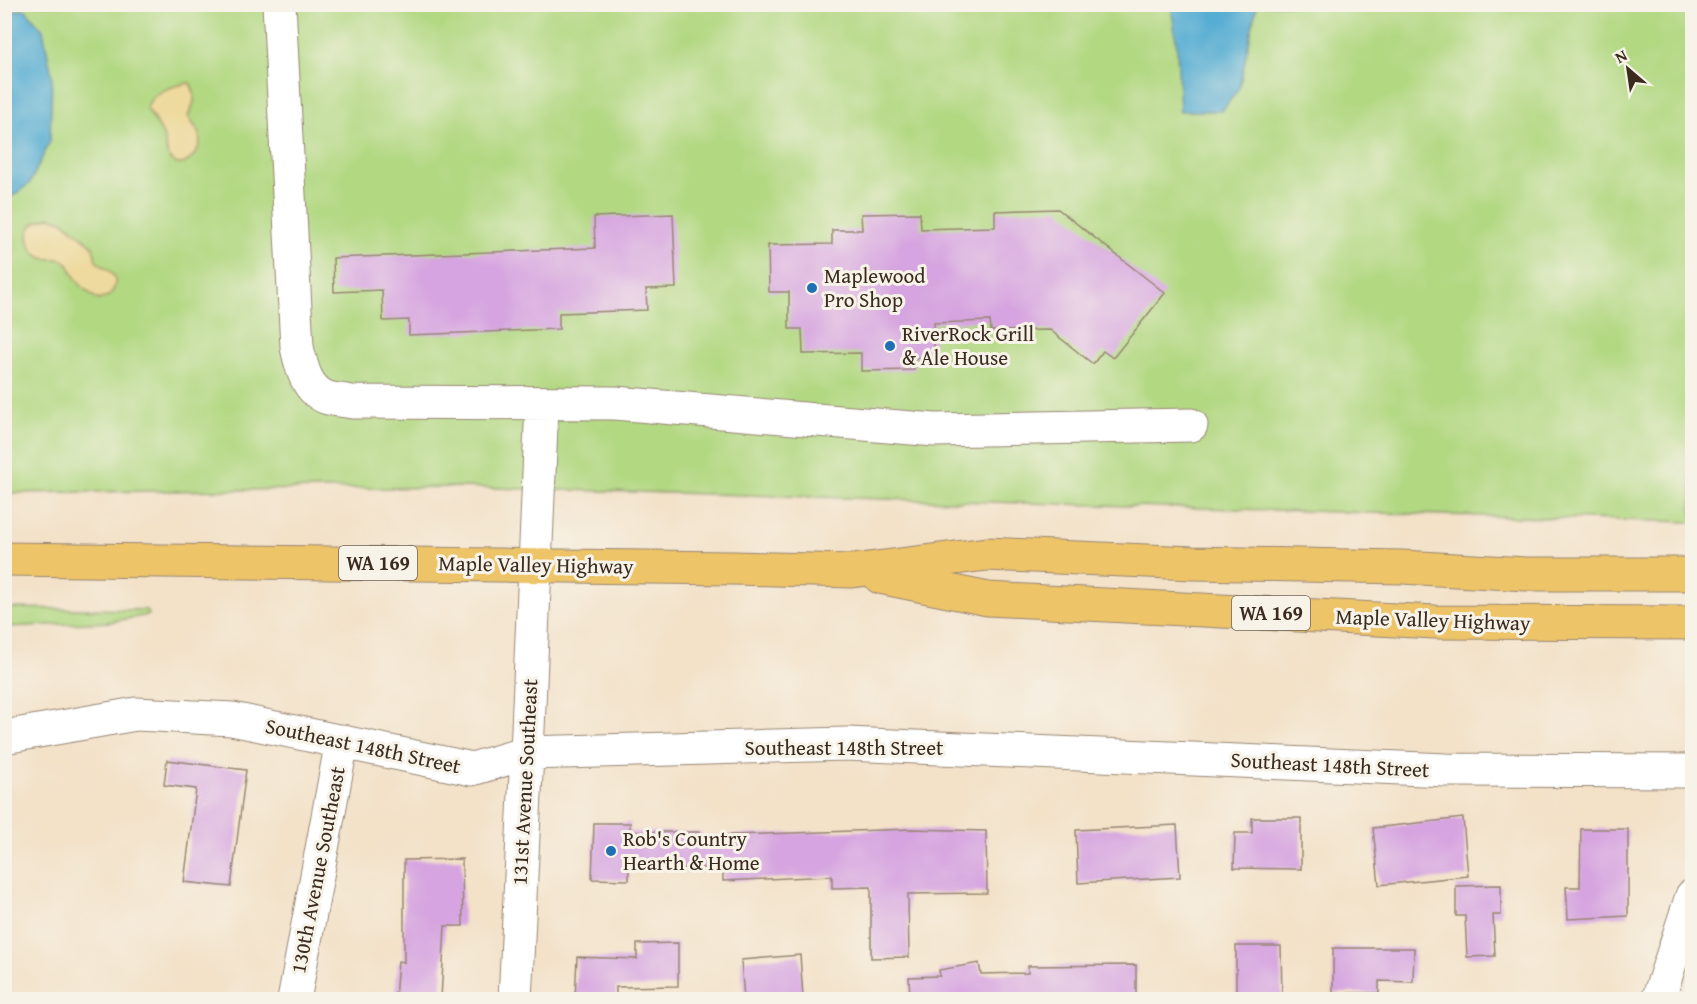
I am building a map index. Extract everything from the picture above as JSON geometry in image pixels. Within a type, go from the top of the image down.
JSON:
[{"type":"main road","name":"Maple Valley Highway","points":[[4,558],[852,571],[987,554],[1402,567],[1527,574],[1692,574]]},
{"type":"main road","name":"Maple Valley Highway","points":[[852,571],[999,599],[1435,622],[1692,623]]},
{"type":"street","points":[[279,4],[297,346],[303,373],[310,384],[326,397],[352,402],[615,403],[935,430],[1191,425]]},
{"type":"street","name":"131st Avenue Southeast","points":[[515,999],[542,404]]},
{"type":"street","name":"Southeast 148th Street","points":[[4,737],[136,714],[232,719],[472,769],[527,753],[848,744],[1446,770],[1692,771]]},
{"type":"street","name":"130th Avenue Southeast","points":[[294,999],[342,741]]},
{"type":"street","points":[[1658,999],[1692,896]]},
{"type":"green space","points":[[4,5],[1692,5],[1692,522],[460,487],[5,493]]},
{"type":"green space","points":[[4,608],[147,610],[149,615],[109,622],[5,627]]},
{"type":"sand","points":[[190,83],[194,91],[194,99],[188,116],[197,130],[200,141],[197,151],[190,160],[181,164],[169,158],[163,134],[147,109],[152,98],[158,94]]},
{"type":"sand","points":[[50,217],[64,222],[93,246],[96,261],[115,278],[114,288],[110,295],[99,300],[81,285],[66,262],[40,257],[32,250],[29,230],[36,222]]},
{"type":"water","points":[[1171,5],[1257,5],[1239,88],[1222,111],[1180,111],[1177,47]]},
{"type":"water","points":[[25,9],[43,30],[52,76],[50,141],[30,183],[5,202],[5,12]]},
{"type":"building","points":[[1058,209],[1165,293],[1113,358],[1103,351],[1093,364],[1050,330],[991,331],[990,321],[934,323],[934,357],[914,358],[914,370],[861,371],[861,353],[803,354],[802,329],[789,329],[789,292],[769,292],[768,245],[832,244],[832,230],[862,230],[861,214],[920,213],[921,229],[995,227],[995,211]]},
{"type":"building","points":[[673,214],[676,288],[646,289],[647,310],[559,313],[559,329],[409,335],[409,320],[383,321],[382,290],[334,292],[333,258],[595,248],[594,217]]},
{"type":"building","points":[[167,760],[246,770],[231,887],[184,882],[196,789],[164,785]]},
{"type":"building","points":[[1252,818],[1301,818],[1301,869],[1234,868],[1235,833],[1252,833]]},
{"type":"building","points":[[1463,818],[1468,876],[1379,885],[1373,828]]},
{"type":"building","points":[[594,823],[630,823],[630,832],[701,832],[701,836],[912,829],[986,831],[987,893],[908,894],[909,957],[871,958],[871,887],[832,888],[832,876],[723,881],[723,868],[629,868],[629,880],[592,879]]},
{"type":"building","points":[[1177,825],[1180,877],[1078,883],[1076,830]]},
{"type":"building","points":[[1581,829],[1628,829],[1628,916],[1568,919],[1566,887],[1580,887]]},
{"type":"building","points":[[462,859],[463,926],[445,926],[441,999],[395,999],[398,961],[404,962],[404,860]]},
{"type":"building","points":[[1501,885],[1501,915],[1493,915],[1495,956],[1467,957],[1465,916],[1456,916],[1456,886]]},
{"type":"building","points":[[678,943],[678,986],[616,987],[616,999],[575,999],[577,957],[637,959],[637,944]]},
{"type":"building","points":[[1236,946],[1281,946],[1282,999],[1236,999]]},
{"type":"building","points":[[1333,948],[1414,948],[1413,982],[1379,981],[1379,993],[1333,993]]},
{"type":"building","points":[[800,955],[803,997],[744,999],[741,960]]},
{"type":"building","points":[[979,963],[981,974],[1028,973],[1028,966],[1136,965],[1136,999],[910,999],[909,977],[940,976],[939,970]]},
{"type":"place","name":"Maplewood Pro Shop","points":[[812,288]]},
{"type":"place","name":"RiverRock Grill & Ale House","points":[[890,346]]},
{"type":"place","name":"Rob's Country Hearth & Home","points":[[611,851]]}]
